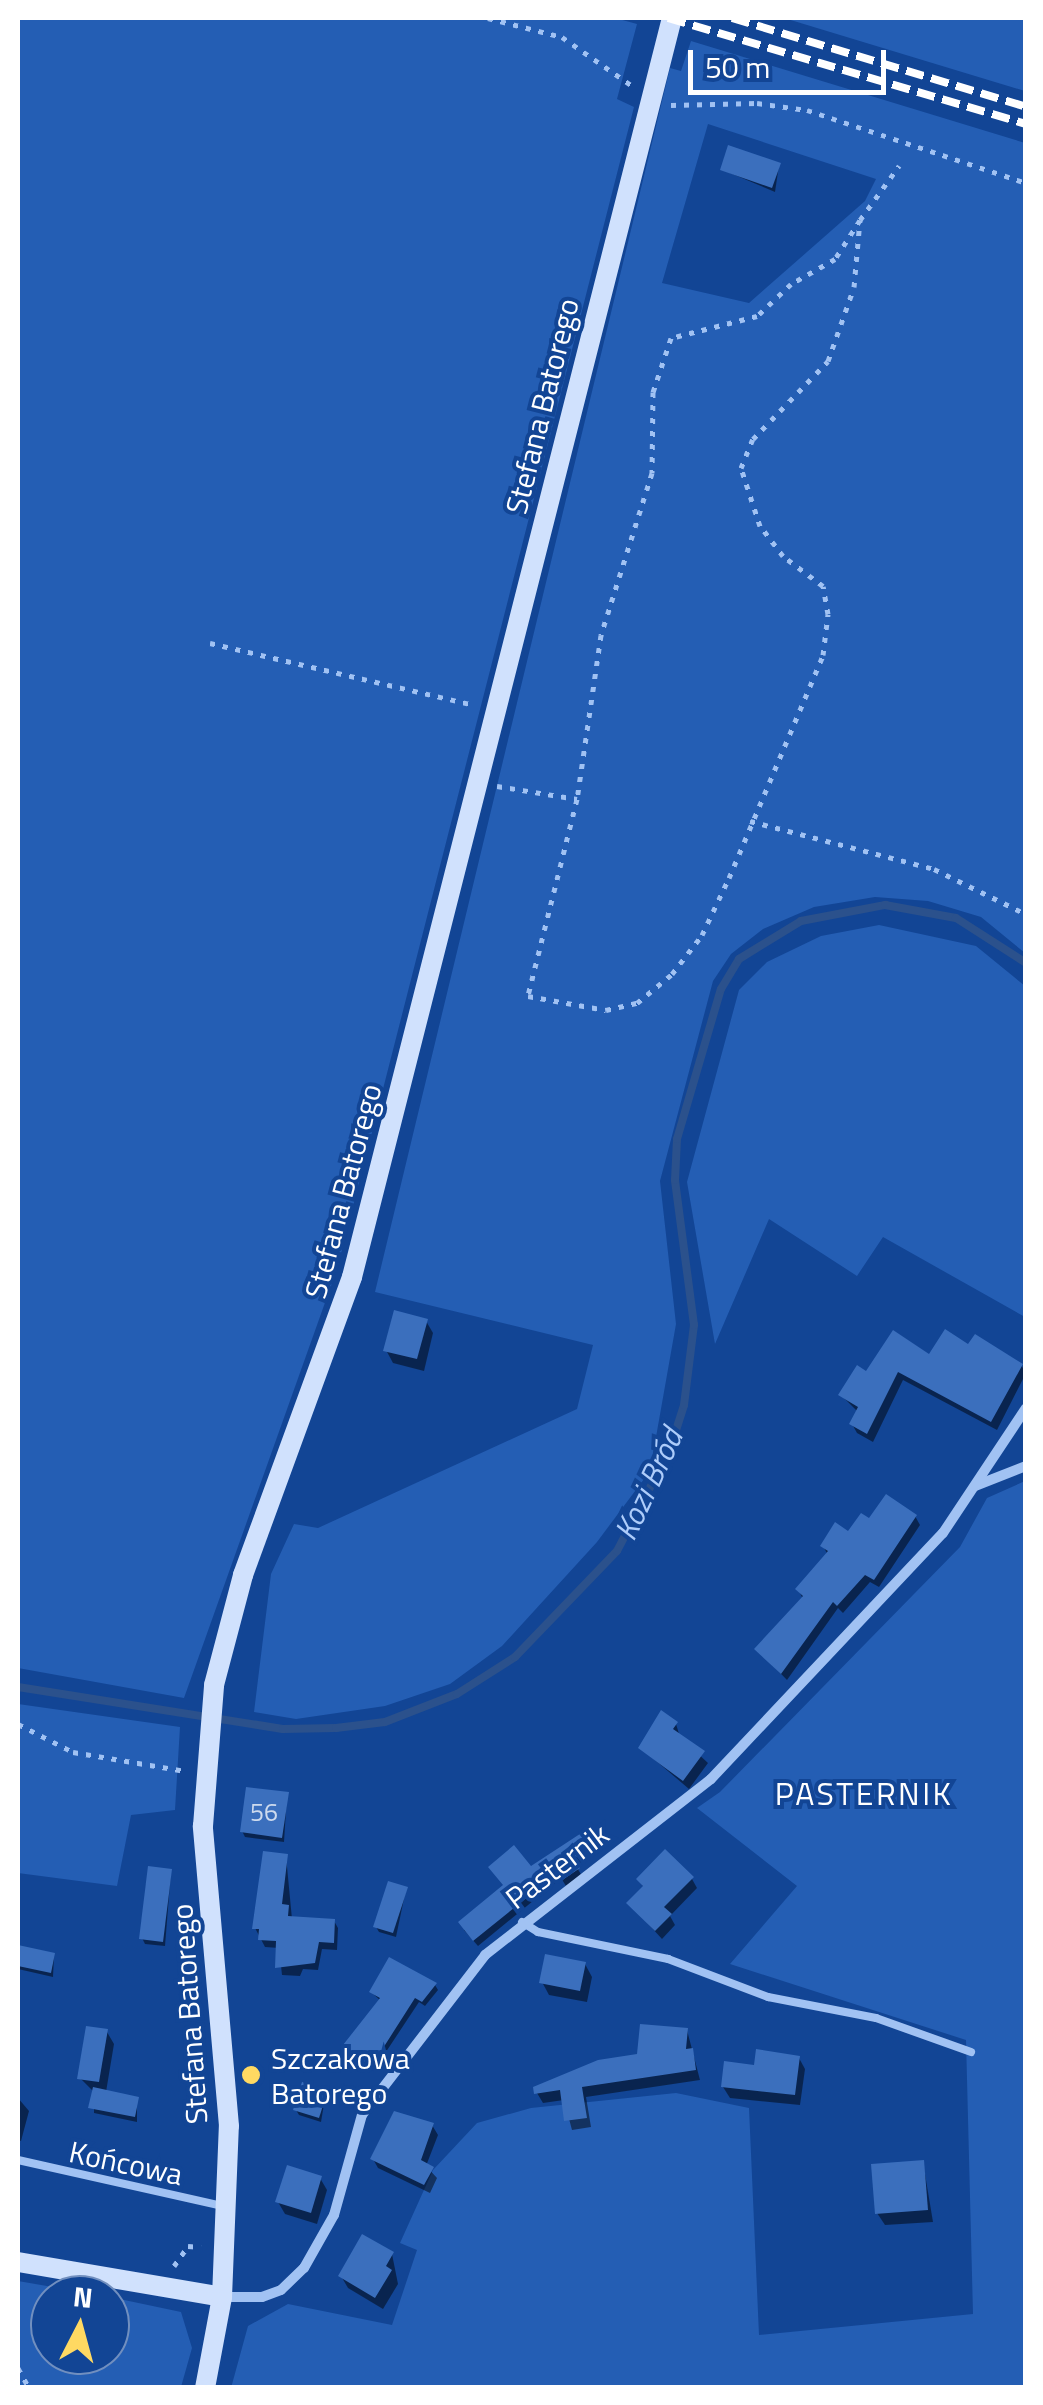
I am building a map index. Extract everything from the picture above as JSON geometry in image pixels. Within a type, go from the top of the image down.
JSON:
[{"type":"street","name":"Stefana Batorego","points":[[205,2388],[222,2297],[228,2055],[203,1766],[214,1684],[243,1575],[352,1277],[672,18]]},
{"type":"street","name":"Pasternik","points":[[222,2297],[281,2290],[304,2268],[334,2215],[362,2115],[485,1955],[522,1922],[712,1778],[944,1533],[1026,1408]]},
{"type":"street","points":[[974,1486],[1026,1466]]},
{"type":"street","points":[[18,2262],[222,2297]]},
{"type":"lane","points":[[522,1922],[538,1932],[668,1959],[768,1997],[876,2018],[971,2052]]},
{"type":"lane","name":"Końcowa","points":[[18,2160],[226,2207]]},
{"type":"path","points":[[488,18],[562,37],[650,100],[807,110],[1026,183]]},
{"type":"path","points":[[860,220],[844,331],[828,361],[753,439],[741,468],[760,526],[783,556],[824,586],[828,614],[823,655],[702,935],[672,974],[636,1003],[606,1010],[528,996],[577,799],[601,635],[652,473],[653,392],[671,338],[758,316],[791,284],[836,259],[860,220],[900,166]]},
{"type":"path","points":[[210,642],[497,711]]},
{"type":"path","points":[[479,783],[577,799]]},
{"type":"path","points":[[750,821],[934,869],[1026,914]]},
{"type":"path","points":[[18,1724],[73,1752],[203,1766]]},
{"type":"path","points":[[18,2368],[28,2388]]},
{"type":"shaded area","points":[[18,18],[615,18],[637,24],[617,99],[634,107],[337,1269],[184,1698],[18,1668]]},
{"type":"shaded area","points":[[784,18],[1025,18],[1025,91]]},
{"type":"shaded area","points":[[691,41],[1025,143],[1025,953],[981,917],[928,901],[875,897],[814,907],[763,929],[731,954],[713,981],[660,1181],[676,1324],[650,1471],[597,1542],[502,1646],[450,1684],[385,1706],[296,1719],[254,1712],[271,1574],[294,1524],[318,1528],[577,1409],[593,1345],[375,1292],[670,68],[681,71]],"holes":[[[708,124],[876,179],[865,201],[749,303],[662,283]]]},
{"type":"shaded area","points":[[879,925],[976,946],[1025,986],[1025,1317],[883,1237],[857,1276],[769,1219],[715,1344],[687,1182],[739,990],[767,962],[821,936]]},
{"type":"shaded area","points":[[1025,1481],[1025,2387],[231,2388],[248,2326],[288,2304],[392,2325],[417,2250],[400,2243],[433,2170],[477,2123],[531,2108],[676,2093],[749,2108],[759,2335],[973,2314],[966,2040],[730,1964],[797,1886],[697,1808],[720,1792],[960,1547],[987,1498]]},
{"type":"shaded area","points":[[18,1704],[180,1727],[175,1810],[131,1815],[117,1886],[18,1873]]},
{"type":"shaded area","points":[[18,2281],[30,2283],[30,2375],[130,2375],[130,2301],[181,2312],[192,2348],[181,2387],[18,2387]]},
{"type":"building","points":[[728,145],[781,163],[772,188],[720,170]]},
{"type":"building","points":[[394,1310],[428,1319],[417,1359],[383,1351]]},
{"type":"building","points":[[945,1329],[968,1344],[975,1334],[1023,1364],[991,1422],[898,1372],[867,1434],[849,1424],[858,1407],[838,1395],[857,1365],[866,1371],[893,1330],[929,1354]]},
{"type":"building","points":[[886,1494],[917,1515],[874,1580],[865,1575],[837,1606],[833,1602],[781,1674],[754,1649],[803,1596],[795,1589],[828,1551],[820,1546],[835,1522],[848,1531],[861,1513],[869,1518]]},
{"type":"building","points":[[661,1710],[678,1722],[673,1729],[705,1751],[683,1781],[638,1748]]},
{"type":"building","points":[[246,1787],[289,1792],[282,1838],[240,1832]]},
{"type":"building","points":[[586,1830],[594,1842],[574,1859],[580,1868],[561,1881],[556,1874],[473,1941],[458,1922],[503,1885],[488,1867],[514,1845],[531,1866]]},
{"type":"building","points":[[665,1849],[694,1877],[664,1907],[672,1914],[655,1931],[626,1903],[643,1886],[636,1879]]},
{"type":"building","points":[[263,1851],[288,1854],[282,1904],[289,1905],[288,1916],[335,1919],[334,1943],[319,1942],[315,1963],[275,1968],[276,1941],[258,1940],[259,1929],[252,1929]]},
{"type":"building","points":[[148,1866],[172,1869],[163,1942],[139,1939]]},
{"type":"building","points":[[388,1881],[408,1887],[393,1933],[373,1927]]},
{"type":"building","points":[[18,1945],[55,1953],[51,1973],[18,1966]]},
{"type":"building","points":[[545,1954],[586,1962],[580,1991],[539,1983]]},
{"type":"building","points":[[389,1957],[437,1983],[422,2002],[415,1998],[371,2067],[343,2045],[380,1998],[369,1992]]},
{"type":"building","points":[[640,2024],[688,2028],[686,2049],[693,2048],[696,2070],[582,2087],[587,2118],[564,2121],[560,2090],[534,2094],[533,2087],[598,2060],[637,2054]]},
{"type":"building","points":[[86,2026],[108,2029],[99,2082],[77,2079]]},
{"type":"building","points":[[756,2049],[800,2056],[795,2095],[721,2087],[724,2061],[754,2065]]},
{"type":"building","points":[[302,2082],[328,2090],[319,2118],[293,2110]]},
{"type":"building","points":[[93,2087],[139,2097],[135,2117],[88,2108]]},
{"type":"building","points":[[394,2111],[434,2123],[421,2160],[434,2167],[424,2185],[370,2159]]},
{"type":"building","points":[[924,2160],[928,2210],[875,2214],[871,2164]]},
{"type":"building","points":[[287,2165],[322,2176],[311,2213],[275,2202]]},
{"type":"building","points":[[362,2234],[394,2252],[386,2266],[392,2270],[375,2298],[338,2276]]},
{"type":"waterway","name":"Kozi Bród","points":[[18,1687],[283,1729],[336,1728],[385,1722],[457,1694],[515,1657],[617,1551],[670,1449],[684,1405],[694,1325],[675,1180],[677,1139],[721,989],[739,959],[801,921],[885,905],[956,918],[1026,963]]},
{"type":"railway","points":[[668,18],[1026,124]]},
{"type":"railway","points":[[732,18],[1026,107]]},
{"type":"place","name":"Szczakowa Batorego","points":[[251,2075]]},
{"type":"district","name":"PASTERNIK","points":[[864,1793]]}]
